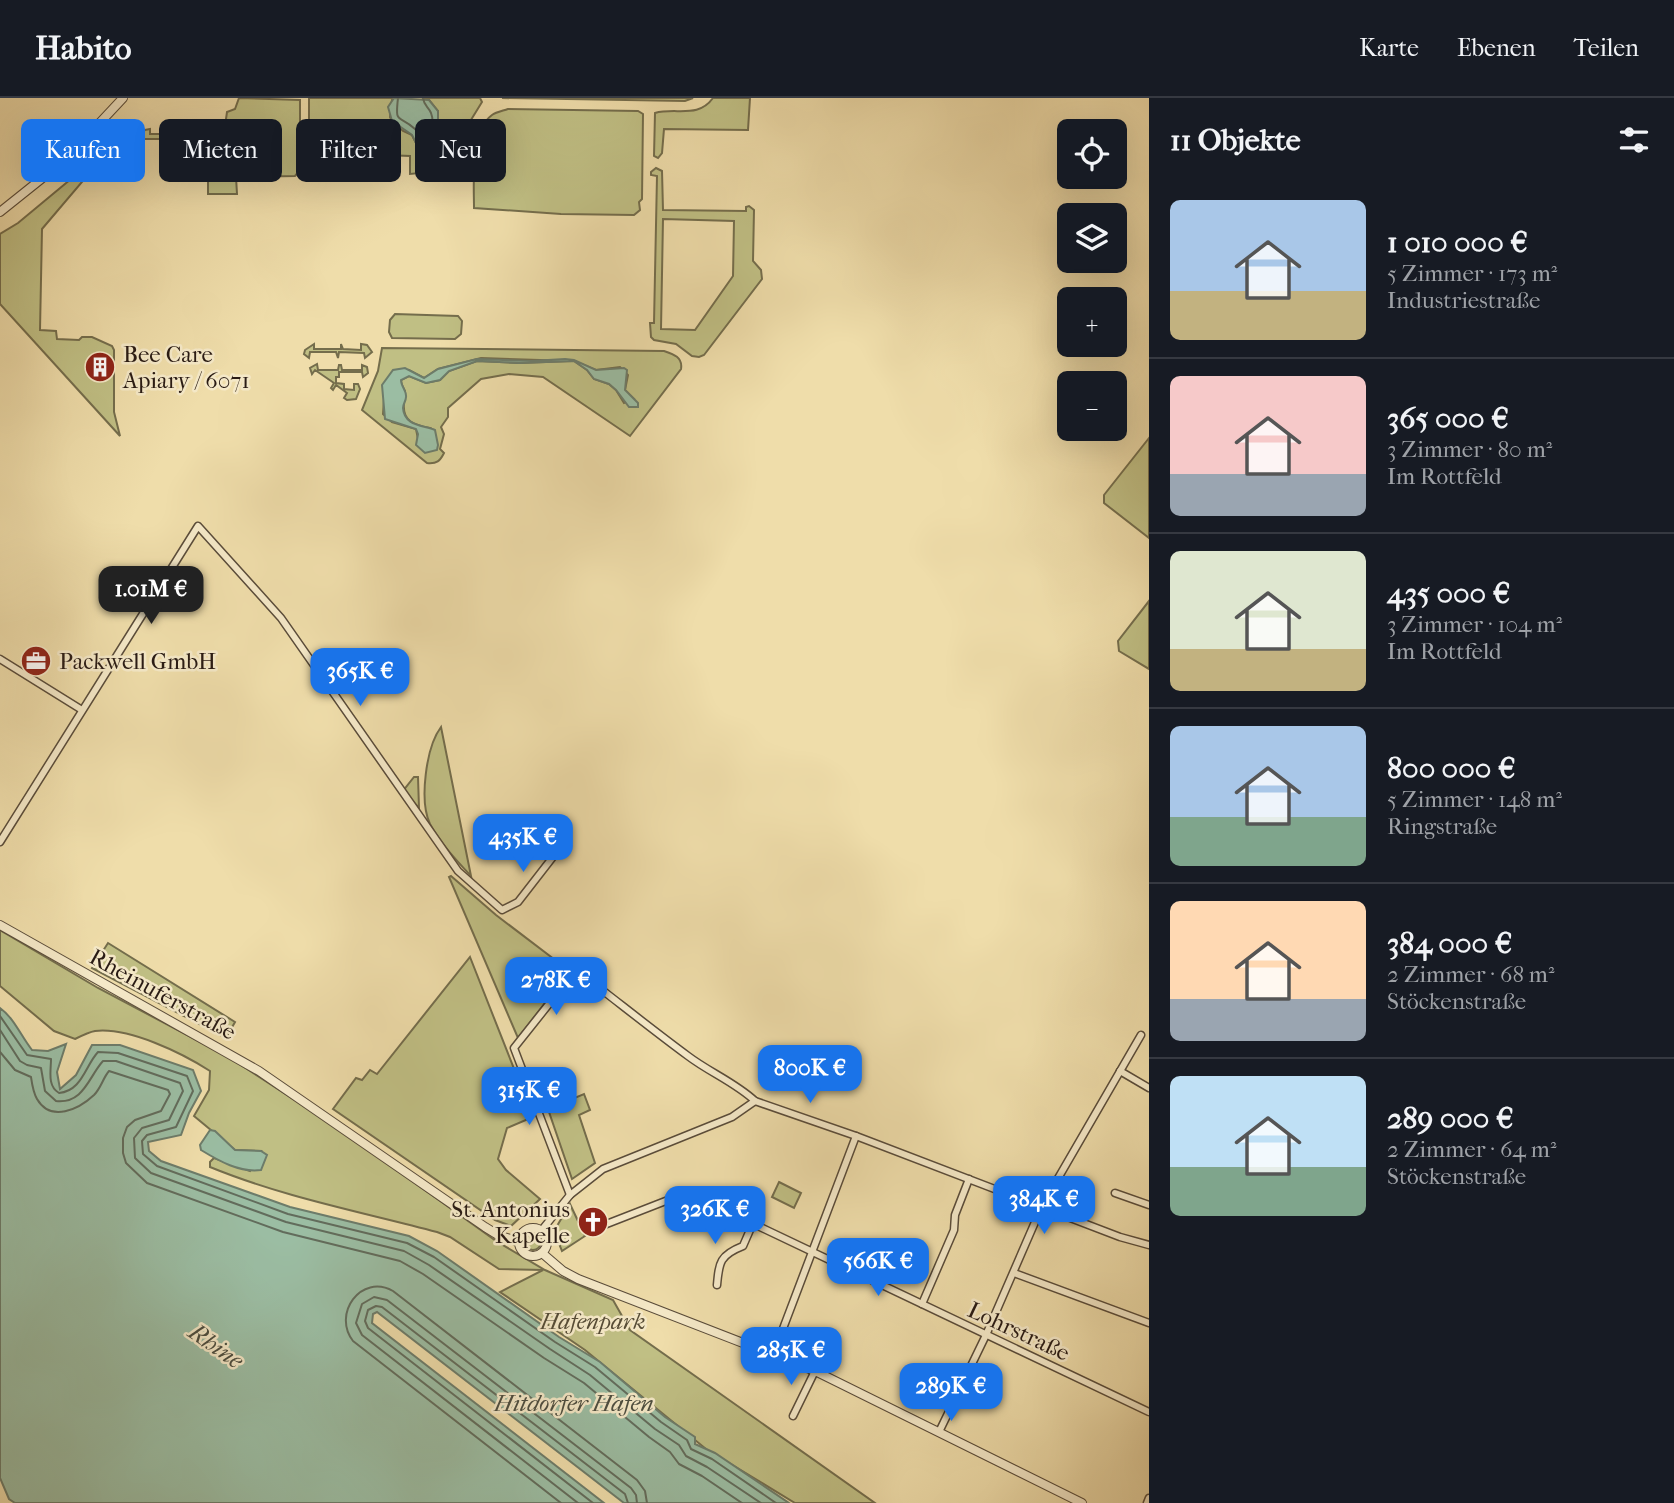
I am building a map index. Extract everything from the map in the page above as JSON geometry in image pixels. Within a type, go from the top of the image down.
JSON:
[{"type":"street","points":[[0,212],[49,175],[123,98]]},
{"type":"street","points":[[0,842],[198,526],[281,618],[426,828],[458,871],[475,888],[502,910],[517,902],[556,853]]},
{"type":"street","points":[[0,659],[82,710]]},
{"type":"street","name":"Rheinuferstraße","points":[[0,925],[225,1050],[305,1101],[485,1227],[519,1242]]},
{"type":"street","points":[[570,1195],[514,1048],[576,970],[688,1056],[755,1101],[1149,1245]]},
{"type":"street","points":[[939,1433],[986,1335],[1042,1206],[1141,1035]]},
{"type":"street","points":[[1120,1071],[1149,1088]]},
{"type":"street","points":[[541,1231],[570,1195],[603,1169],[732,1116],[755,1101]]},
{"type":"street","points":[[773,1355],[856,1136]]},
{"type":"street","points":[[922,1304],[954,1230],[955,1215],[969,1179]]},
{"type":"street","points":[[1115,1193],[1149,1205]]},
{"type":"street","name":"Lohrstraße","points":[[604,1225],[689,1194],[1149,1412]]},
{"type":"street","points":[[716,1285],[722,1259],[728,1252],[743,1246],[753,1223]]},
{"type":"street","points":[[528,1229],[541,1231],[547,1244],[542,1253],[527,1255],[519,1242],[522,1234],[528,1229]]},
{"type":"street","points":[[542,1253],[578,1279],[815,1371],[1082,1503]]},
{"type":"street","points":[[1014,1272],[1149,1323]]},
{"type":"street","points":[[793,1416],[815,1371]]},
{"type":"street","points":[[1147,1503],[1149,1498]]},
{"type":"green space","points":[[239,98],[300,100],[300,119],[296,119],[295,176],[282,176],[282,119],[226,119],[227,112],[235,109]]},
{"type":"green space","points":[[309,98],[394,98],[391,119],[309,119]]},
{"type":"green space","points":[[422,98],[480,98],[482,102],[472,119],[438,119],[438,111],[429,100]]},
{"type":"green space","points":[[502,98],[693,98],[685,101]]},
{"type":"green space","points":[[713,98],[750,98],[748,130],[664,129],[662,153],[658,158],[654,156],[655,113],[694,110]]},
{"type":"green space","points":[[508,109],[638,111],[643,114],[640,210],[634,215],[561,214],[474,208],[474,182],[506,182],[506,119],[488,119],[497,112]]},
{"type":"green space","points":[[150,129],[150,134],[159,134],[159,139],[145,139],[145,130]]},
{"type":"green space","points":[[401,129],[412,135],[415,141],[415,174],[410,174],[410,156],[401,156]]},
{"type":"green space","points":[[656,168],[662,171],[663,210],[746,211],[749,206],[754,210],[753,261],[761,270],[762,279],[704,355],[699,357],[692,356],[676,344],[651,337],[650,323],[654,323],[657,176],[651,175]],"holes":[[[663,219],[734,221],[733,276],[695,330],[661,329]]]},
{"type":"green space","points":[[67,182],[82,182],[42,229],[40,330],[56,331],[57,339],[79,340],[82,337],[92,337],[112,346],[114,412],[120,436],[0,304],[0,234],[18,223]]},
{"type":"green space","points":[[208,182],[236,182],[237,194],[208,194]]},
{"type":"green space","points":[[395,314],[458,316],[462,321],[461,334],[455,339],[392,338],[389,332],[390,320]]},
{"type":"green space","points":[[314,344],[314,349],[341,349],[341,344],[343,349],[361,350],[361,344],[367,345],[372,352],[365,358],[364,353],[339,352],[338,358],[336,352],[310,352],[309,358],[304,354],[305,350]]},
{"type":"green space","points":[[382,348],[664,351],[677,357],[681,365],[681,369],[630,436],[543,377],[509,374],[481,379],[448,408],[448,417],[441,427],[444,434],[440,449],[444,453],[438,461],[430,463],[362,410],[378,371]],"holes":[[[481,358],[572,361],[477,361],[449,371],[440,380],[426,383],[409,376],[401,380],[405,391],[404,409],[407,418],[415,424],[430,428],[418,439],[416,429],[392,422],[383,414],[384,399],[409,370],[424,378],[438,369]],[[574,361],[596,370],[620,367],[628,375],[625,390],[634,399],[624,403],[609,384],[594,379]]]},
{"type":"green space","points":[[317,364],[318,370],[338,370],[339,365],[342,370],[362,370],[362,365],[367,367],[368,373],[363,377],[362,372],[339,372],[339,377],[336,377],[336,383],[344,384],[344,389],[354,390],[354,384],[358,384],[360,389],[356,399],[347,400],[344,398],[347,393],[336,385],[333,390],[331,388],[334,383],[315,370],[312,374],[310,368]]},
{"type":"green space","points":[[1149,438],[1149,538],[1104,503],[1104,495]]},
{"type":"green space","points":[[1149,601],[1149,669],[1119,651],[1118,641]]},
{"type":"green space","points":[[441,727],[471,876],[439,838],[427,814],[425,788],[428,760]]},
{"type":"green space","points":[[414,777],[418,777],[419,808],[403,791]]},
{"type":"green space","points":[[449,877],[496,915],[567,969],[568,973],[518,1038]]},
{"type":"green space","name":"Hafenpark","points":[[0,930],[98,988],[227,1056],[341,1130],[496,1241],[545,1270],[613,1300],[630,1330],[875,1503],[795,1503],[706,1449],[585,1350],[500,1292],[543,1270],[499,1269],[450,1237],[437,1232],[294,1195],[210,1167],[214,1158],[250,1171],[261,1151],[235,1150],[194,1116],[209,1090],[210,1071],[170,1049],[139,1037],[95,1031],[75,1039],[54,1031],[0,986]]},
{"type":"green space","points":[[108,943],[235,1022],[226,1038],[92,968]]},
{"type":"green space","points":[[470,957],[533,1117],[507,1128],[498,1159],[506,1170],[540,1199],[511,1226],[495,1220],[333,1109],[356,1078],[362,1080],[370,1070],[377,1074]]},
{"type":"green space","points":[[584,1094],[590,1110],[579,1115],[595,1163],[572,1179],[548,1109]]},
{"type":"green space","points":[[779,1182],[801,1193],[794,1208],[772,1197]]},
{"type":"green space","points":[[570,1204],[585,1236],[562,1251],[554,1231]]},
{"type":"green space","points":[[533,1234],[541,1242],[533,1250],[525,1242]]},
{"type":"water","points":[[394,98],[429,100],[438,111],[438,119],[415,119],[415,141],[412,135],[401,127],[401,119],[391,119],[388,107]]},
{"type":"water","points":[[477,359],[565,359],[574,360],[596,370],[624,368],[627,370],[625,390],[638,403],[638,407],[629,407],[609,384],[594,379],[574,361],[519,363],[477,361],[449,371],[440,380],[426,383],[409,376],[401,380],[406,395],[404,414],[410,422],[435,430],[437,450],[425,453],[416,445],[416,429],[385,419],[382,385],[393,370],[405,368],[424,378],[438,369]]},
{"type":"water","points":[[0,1008],[32,1050],[48,1051],[66,1044],[57,1072],[60,1089],[76,1075],[92,1045],[120,1045],[193,1070],[201,1091],[181,1135],[148,1142],[149,1151],[161,1161],[290,1207],[409,1236],[437,1251],[559,1337],[600,1362],[665,1417],[695,1437],[695,1444],[715,1453],[789,1503],[624,1503],[377,1312],[373,1314],[372,1323],[604,1503],[15,1503],[9,1499],[0,1478]]},
{"type":"water","points":[[210,1130],[215,1131],[235,1150],[261,1151],[267,1155],[261,1170],[238,1168],[201,1150],[200,1145]]},
{"type":"place","name":"Bee Care Apiary / 6071","points":[[100,367]]},
{"type":"place","name":"Packwell GmbH","points":[[36,661]]},
{"type":"place","name":"St. Antonius Kapelle","points":[[593,1222]]},
{"type":"water label","name":"Rhine","points":[[216,1346]]},
{"type":"water label","name":"Hitdorfer Hafen","points":[[574,1403]]}]
